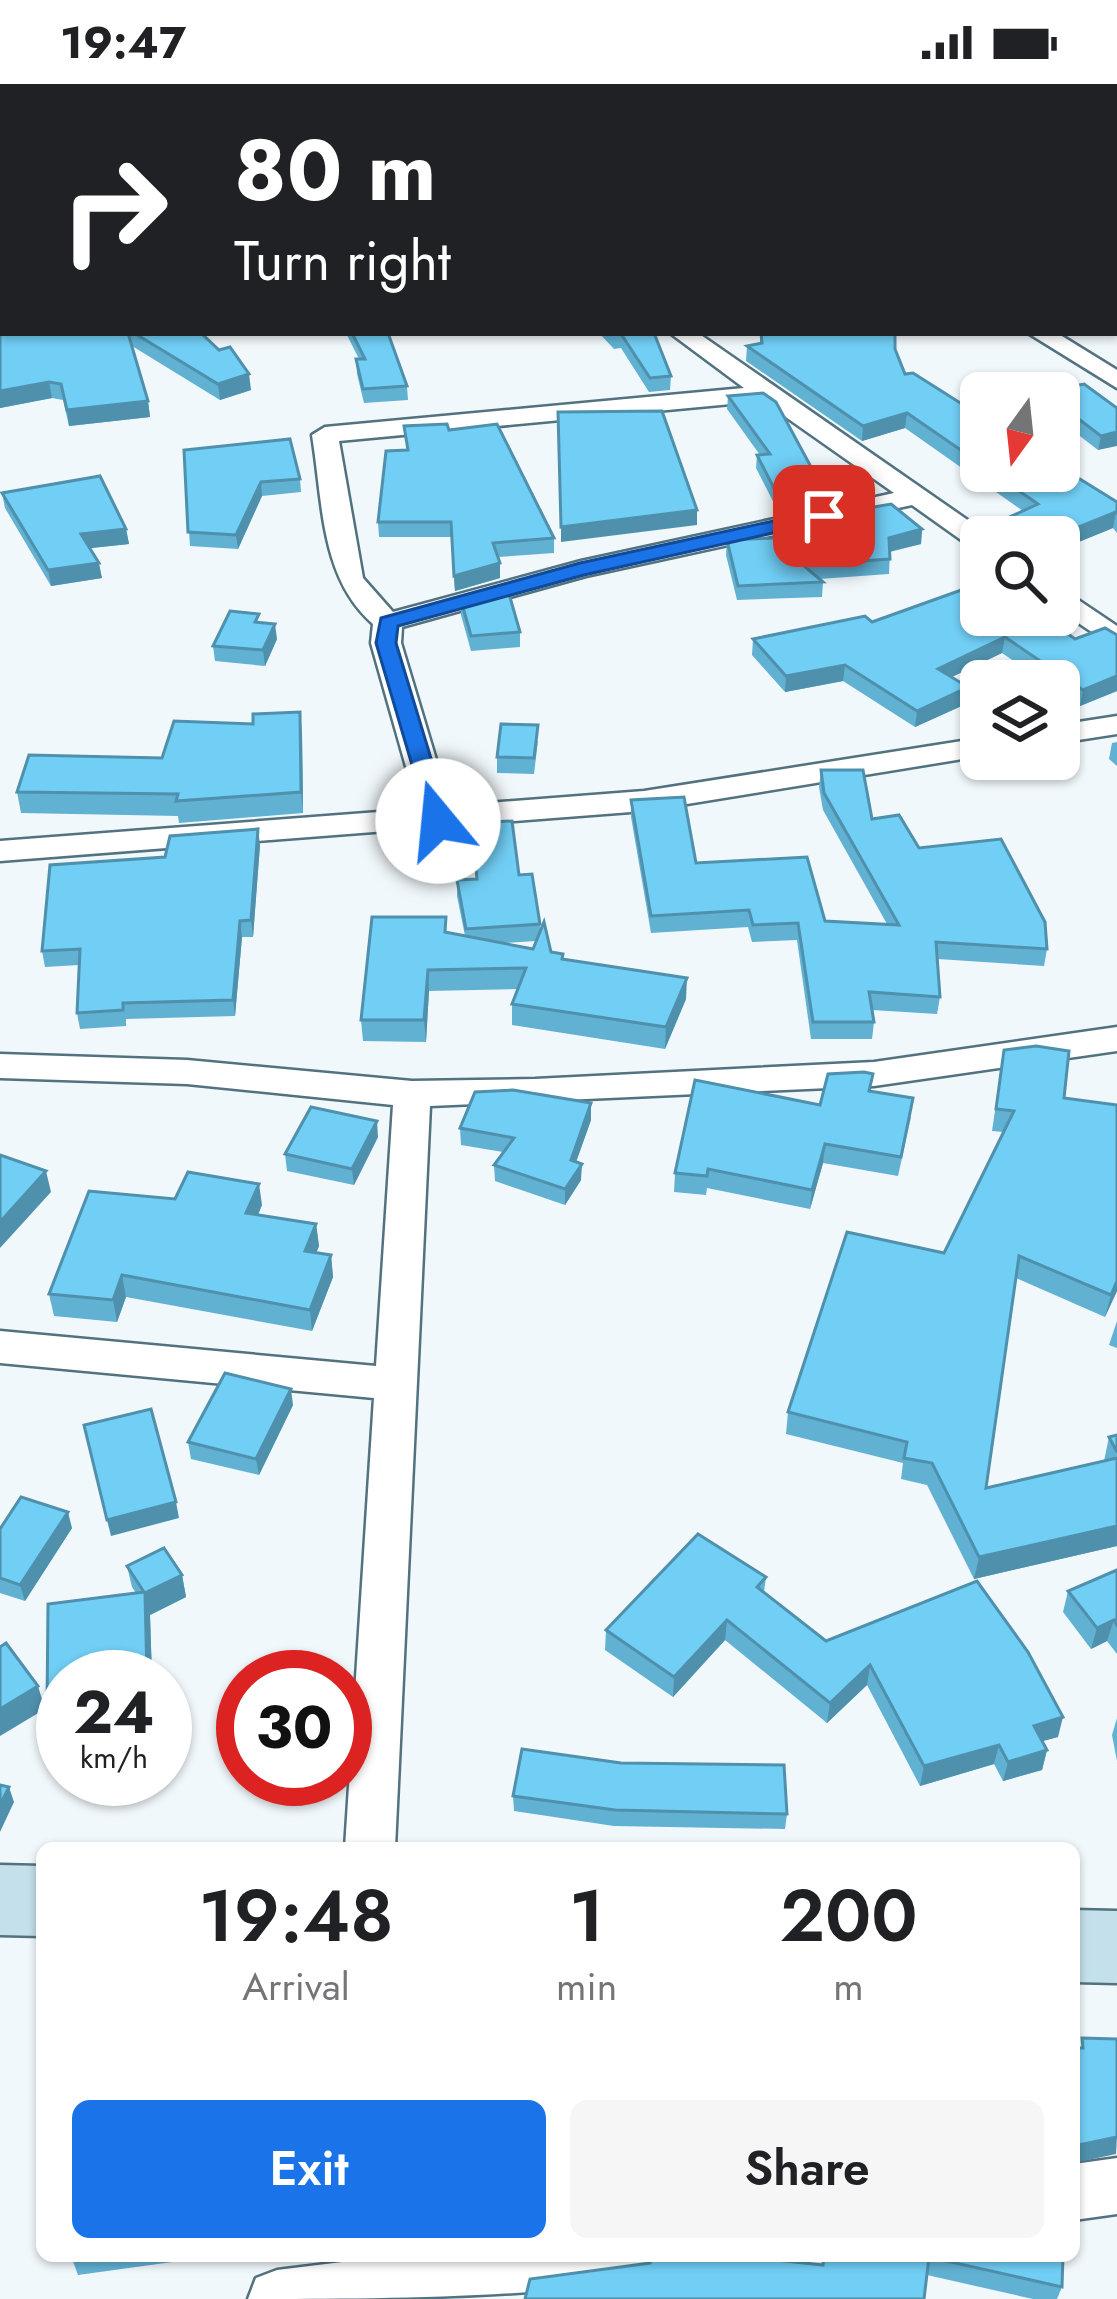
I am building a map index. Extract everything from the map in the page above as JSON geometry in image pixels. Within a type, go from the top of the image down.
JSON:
[{"type":"main road","points":[[0,1900],[36,1901]]},
{"type":"main road","points":[[1080,1946],[1117,1948]]},
{"type":"street","points":[[686,336],[960,527]]},
{"type":"street","points":[[1045,336],[1117,381]]},
{"type":"street","points":[[388,622],[360,598],[349,578],[326,435],[768,393]]},
{"type":"street","points":[[388,622],[580,569],[916,496]]},
{"type":"street","points":[[1080,604],[1117,602]]},
{"type":"street","points":[[1080,612],[1117,640]]},
{"type":"street","points":[[388,622],[386,643],[438,821]]},
{"type":"street","points":[[1080,730],[1117,724]]},
{"type":"street","points":[[0,851],[438,821],[644,801],[960,750]]},
{"type":"street","points":[[0,1066],[188,1072],[412,1094],[874,1073],[1117,1039]]},
{"type":"street","points":[[370,1842],[412,1094]]},
{"type":"street","points":[[0,1347],[396,1384]]},
{"type":"street","points":[[1080,2191],[1117,2186]]},
{"type":"street","points":[[277,2299],[579,2262]]},
{"type":"building","points":[[0,336],[129,336],[148,401],[67,410],[61,384],[0,391]]},
{"type":"building","points":[[139,336],[204,336],[219,350],[230,347],[249,374],[218,384]]},
{"type":"building","points":[[354,336],[389,336],[407,386],[363,389],[356,359],[365,359]]},
{"type":"building","points":[[622,336],[655,336],[671,376],[650,378]]},
{"type":"building","points":[[761,336],[895,336],[905,374],[913,373],[960,403],[960,450],[907,413],[863,426],[747,346],[762,343]]},
{"type":"building","points":[[1080,385],[1117,408],[1117,432],[1101,436],[1080,420]]},
{"type":"building","points":[[763,393],[776,402],[824,491],[780,500],[757,455],[770,454],[728,396]]},
{"type":"building","points":[[662,411],[697,510],[561,527],[558,412]]},
{"type":"building","points":[[447,424],[449,430],[497,424],[554,538],[493,543],[500,563],[454,576],[451,522],[378,522],[386,451],[408,450],[404,426]]},
{"type":"building","points":[[290,439],[300,479],[261,482],[236,535],[188,532],[184,450]]},
{"type":"building","points":[[100,476],[126,529],[81,534],[99,563],[48,570],[2,493]]},
{"type":"building","points":[[1080,479],[1117,502],[1117,514],[1080,527],[1080,516],[1012,516],[1038,504],[1021,492],[1080,492]]},
{"type":"building","points":[[891,504],[922,529],[889,538],[890,559],[803,565],[823,582],[738,586],[727,540],[800,537],[792,521]]},
{"type":"building","points":[[507,587],[520,632],[471,636],[461,600]]},
{"type":"building","points":[[960,591],[960,636],[1071,636],[1075,639],[1105,628],[1117,635],[1117,676],[1083,690],[1080,660],[1039,660],[1005,637],[938,669],[960,682],[960,691],[917,711],[845,665],[786,676],[753,639],[865,616],[872,622]]},
{"type":"building","points":[[230,611],[259,614],[255,622],[275,624],[263,650],[213,646]]},
{"type":"building","points":[[300,712],[301,792],[176,801],[178,794],[17,792],[29,755],[162,758],[174,721],[253,724],[253,714]]},
{"type":"building","points":[[501,724],[538,725],[534,758],[497,757]]},
{"type":"building","points":[[821,770],[863,770],[872,819],[899,815],[919,848],[1001,839],[1045,922],[1047,949],[936,942],[940,997],[869,992],[874,1022],[813,1022],[798,923],[753,925],[749,910],[651,916],[631,800],[684,797],[696,863],[807,857],[825,921],[899,925],[824,793]]},
{"type":"building","points":[[512,821],[519,875],[532,874],[540,924],[466,929],[457,880],[477,879],[472,823]]},
{"type":"building","points":[[258,829],[251,920],[240,921],[233,1000],[123,1003],[123,1010],[77,1013],[80,949],[42,951],[50,865],[165,857],[170,836]]},
{"type":"building","points":[[372,917],[446,917],[445,932],[533,949],[544,922],[551,952],[563,954],[562,959],[687,978],[666,1027],[512,1004],[526,968],[428,970],[424,1020],[361,1020]]},
{"type":"building","points":[[1036,1046],[1069,1051],[1064,1098],[1117,1105],[1117,1281],[1111,1295],[1019,1256],[986,1488],[1117,1458],[1117,1526],[979,1557],[932,1463],[904,1458],[907,1442],[788,1412],[847,1232],[944,1253],[1014,1111],[996,1109],[1004,1050]]},
{"type":"building","points":[[828,1074],[873,1074],[869,1091],[913,1098],[901,1157],[825,1144],[812,1190],[708,1169],[707,1176],[675,1173],[695,1080],[820,1105]]},
{"type":"building","points":[[513,1090],[591,1103],[571,1160],[582,1164],[565,1189],[494,1165],[514,1138],[460,1128],[475,1092]]},
{"type":"building","points":[[311,1107],[377,1121],[352,1169],[285,1154]]},
{"type":"building","points":[[0,1155],[46,1171],[0,1222]]},
{"type":"building","points":[[188,1172],[259,1184],[246,1213],[316,1224],[305,1251],[331,1255],[310,1310],[122,1275],[113,1300],[49,1294],[89,1191],[175,1199]]},
{"type":"building","points":[[225,1373],[291,1389],[256,1459],[188,1442]]},
{"type":"building","points":[[151,1409],[176,1502],[107,1520],[84,1425]]},
{"type":"building","points":[[21,1497],[68,1512],[20,1585],[0,1578],[0,1529]]},
{"type":"building","points":[[698,1534],[766,1577],[757,1587],[826,1641],[977,1581],[1028,1652],[1063,1717],[1034,1726],[1047,1750],[1008,1762],[999,1745],[924,1766],[870,1665],[830,1703],[727,1620],[674,1677],[606,1630]]},
{"type":"building","points":[[164,1548],[182,1575],[145,1593],[146,1650],[48,1650],[48,1604],[144,1592],[127,1566]]},
{"type":"building","points":[[1117,1570],[1117,1625],[1114,1620],[1097,1628],[1068,1591]]},
{"type":"building","points":[[6,1643],[36,1687],[0,1709],[0,1647]]},
{"type":"building","points":[[522,1749],[621,1763],[784,1765],[787,1814],[615,1810],[513,1796]]},
{"type":"building","points":[[1082,2038],[1117,2039],[1117,2137],[1080,2145],[1080,2048]]},
{"type":"building","points":[[928,2262],[924,2299],[525,2299],[530,2279],[650,2263]]},
{"type":"building","points":[[951,2262],[1063,2262],[1062,2287]]},
{"type":"route","points":[[438,821],[386,643],[388,622],[580,569],[824,516]]}]
